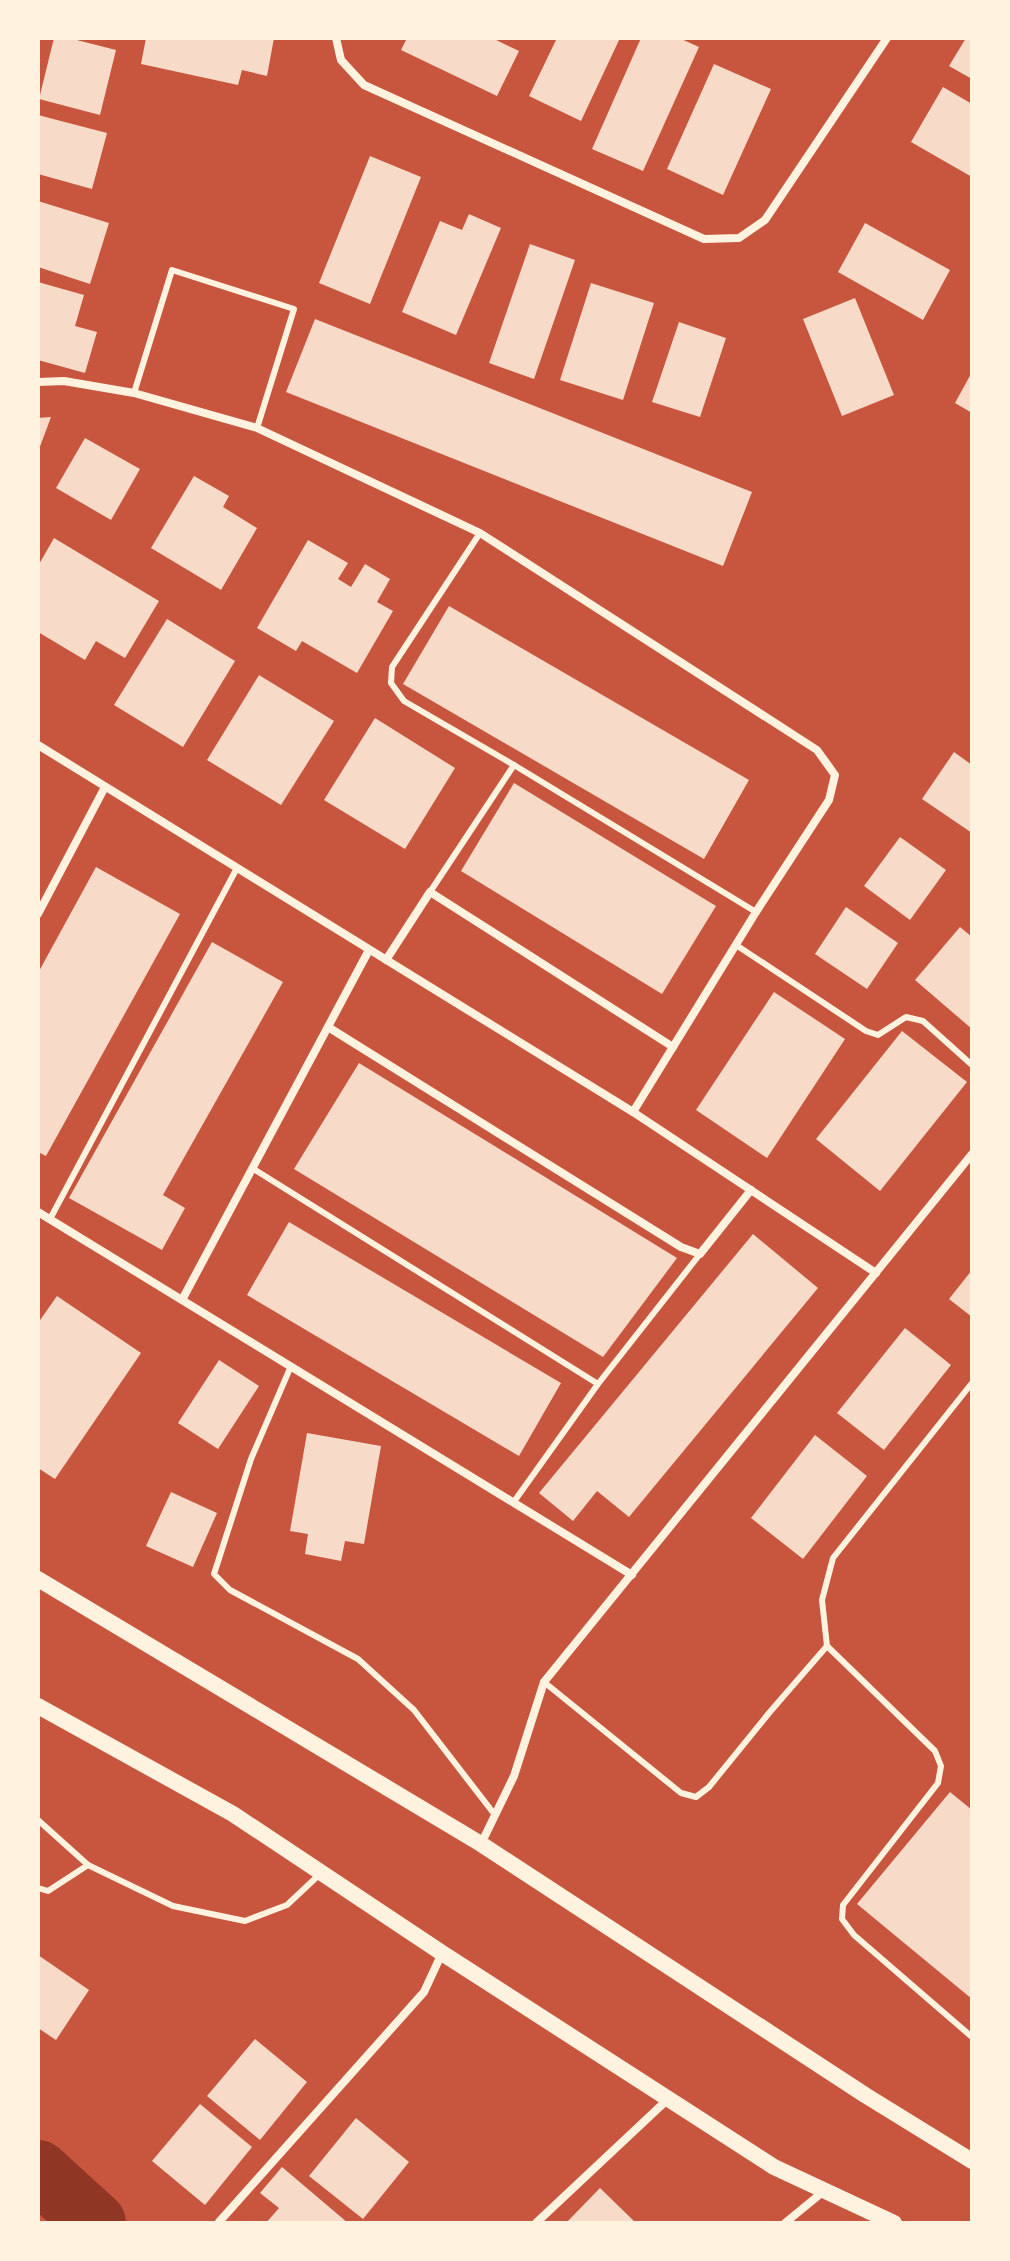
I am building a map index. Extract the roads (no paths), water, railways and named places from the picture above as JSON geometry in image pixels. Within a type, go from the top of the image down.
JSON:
[{"type":"main road","points":[[38,1579],[481,1844],[865,2095],[972,2161]]},
{"type":"main road","points":[[38,1706],[233,1814],[774,2167],[894,2223]]},
{"type":"street","points":[[336,38],[341,60],[364,85],[704,239],[739,238],[765,220],[887,38]]},
{"type":"street","points":[[38,382],[64,381],[134,393],[257,428],[480,533],[817,750],[835,775],[829,800],[633,1112]]},
{"type":"street","points":[[38,745],[633,1112],[876,1273]]},
{"type":"street","points":[[38,914],[105,787]]},
{"type":"street","points":[[386,960],[430,892],[673,1047]]},
{"type":"street","points":[[182,1300],[369,950]]},
{"type":"street","points":[[328,1027],[681,1247],[700,1254],[751,1190]]},
{"type":"street","points":[[481,1844],[514,1776],[544,1682],[972,1154]]},
{"type":"street","points":[[38,1212],[632,1575]]},
{"type":"street","points":[[219,2222],[424,1992],[442,1953]]},
{"type":"street","points":[[536,2223],[667,2100]]},
{"type":"street","points":[[785,2223],[825,2190]]},
{"type":"lane","points":[[134,393],[172,270],[294,309],[257,428]]},
{"type":"lane","points":[[480,533],[392,667],[391,683],[404,701],[756,912]]},
{"type":"lane","points":[[430,892],[514,765]]},
{"type":"lane","points":[[50,1219],[237,868]]},
{"type":"lane","points":[[736,945],[866,1031],[878,1035],[906,1017],[923,1021],[972,1065]]},
{"type":"lane","points":[[252,1168],[598,1384]]},
{"type":"lane","points":[[513,1503],[598,1384],[700,1254]]},
{"type":"lane","points":[[291,1366],[251,1459],[214,1574],[230,1590],[358,1659],[414,1710],[495,1815]]},
{"type":"lane","points":[[972,1383],[833,1558],[822,1600],[827,1646],[935,1751],[941,1766],[938,1783],[843,1905],[842,1919],[854,1935],[972,2037]]},
{"type":"lane","points":[[544,1682],[681,1793],[696,1797],[709,1787],[827,1646]]},
{"type":"lane","points":[[38,1820],[88,1865],[173,1906],[245,1921],[287,1905],[321,1873]]},
{"type":"lane","points":[[38,1888],[48,1891],[88,1865]]},
{"type":"waterway","points":[[38,2171],[95,2223]]}]
